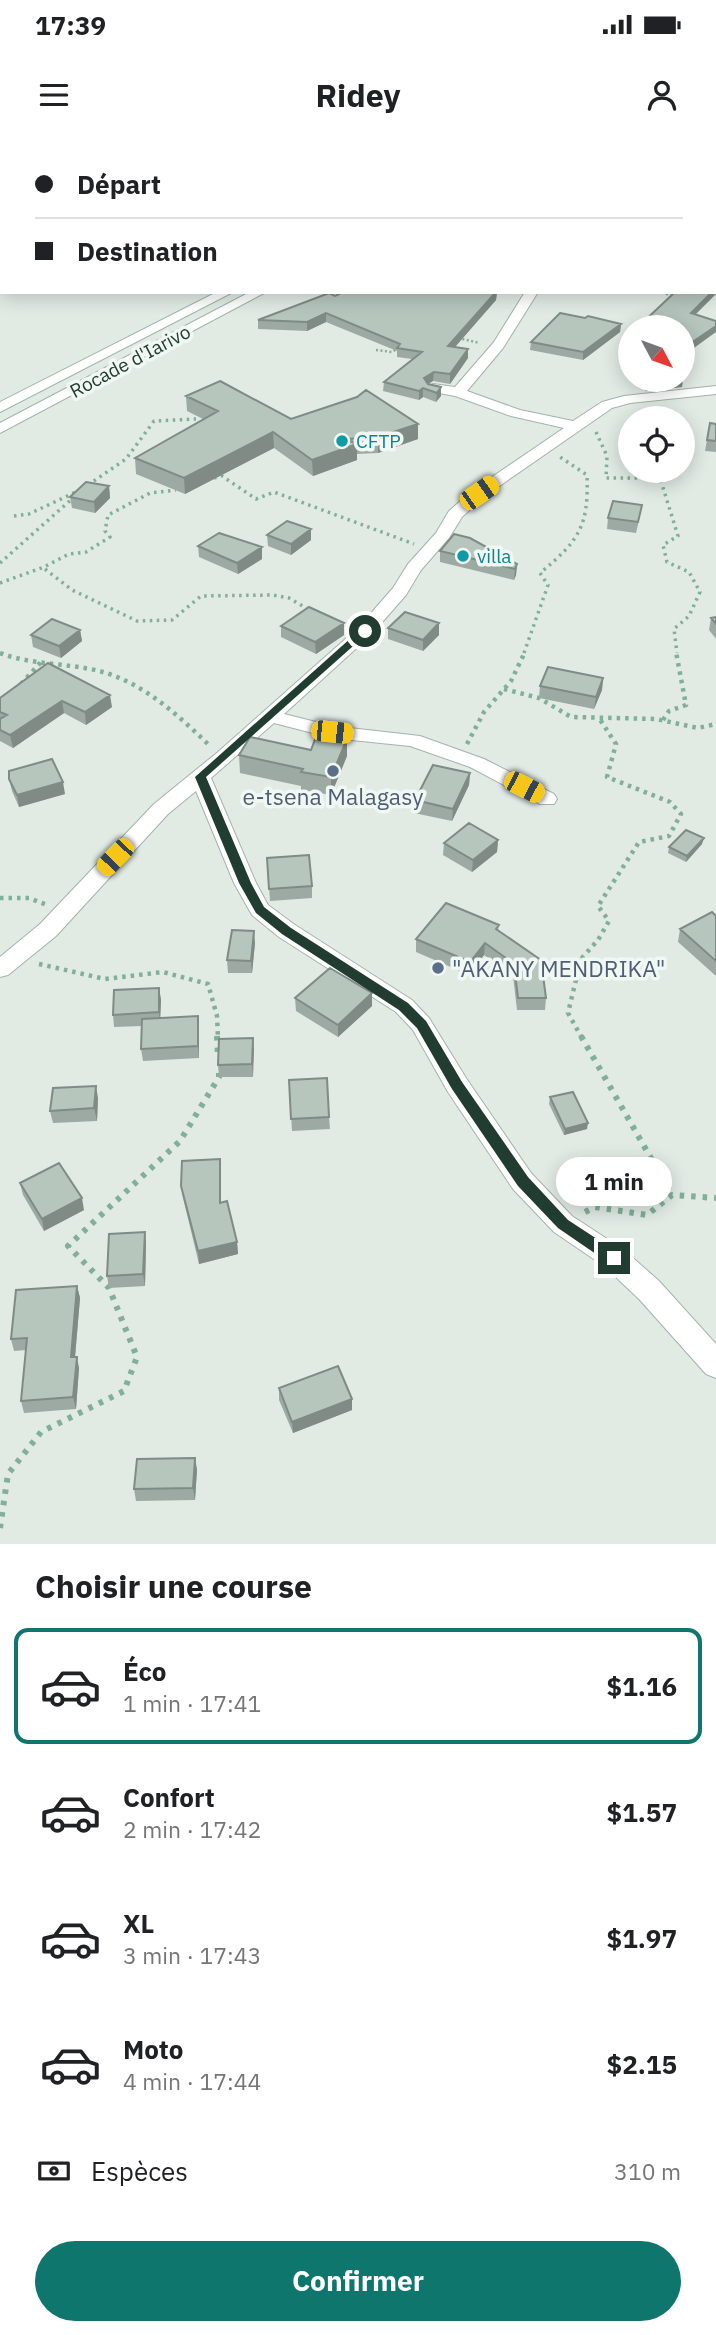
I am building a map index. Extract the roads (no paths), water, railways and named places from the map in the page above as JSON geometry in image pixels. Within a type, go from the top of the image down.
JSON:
[{"type":"street","name":"Rocade d'Iarivo","points":[[0,408],[223,294]]},
{"type":"street","name":"Rocade d'Iarivo","points":[[0,429],[256,294]]},
{"type":"street","points":[[458,392],[474,377],[531,294]]},
{"type":"street","points":[[433,388],[458,392],[516,413],[574,426]]},
{"type":"street","points":[[7,963],[60,916],[161,809],[225,756],[365,631],[400,591],[414,568],[443,535],[455,514],[479,493],[607,405],[629,399],[716,390]]},
{"type":"street","points":[[270,716],[332,732],[413,740],[477,763],[547,799]]},
{"type":"street","points":[[200,777],[245,883],[260,910],[287,931],[404,1006],[421,1024],[457,1085],[523,1181],[563,1224],[623,1266],[649,1290],[716,1365]]},
{"type":"place","name":"CFTP","points":[[342,441]]},
{"type":"place","name":"villa","points":[[463,556]]},
{"type":"place","name":"e-tsena Malagasy","points":[[333,771]]},
{"type":"place","name":"\"AKANY MENDRIKA\"","points":[[438,968]]}]
